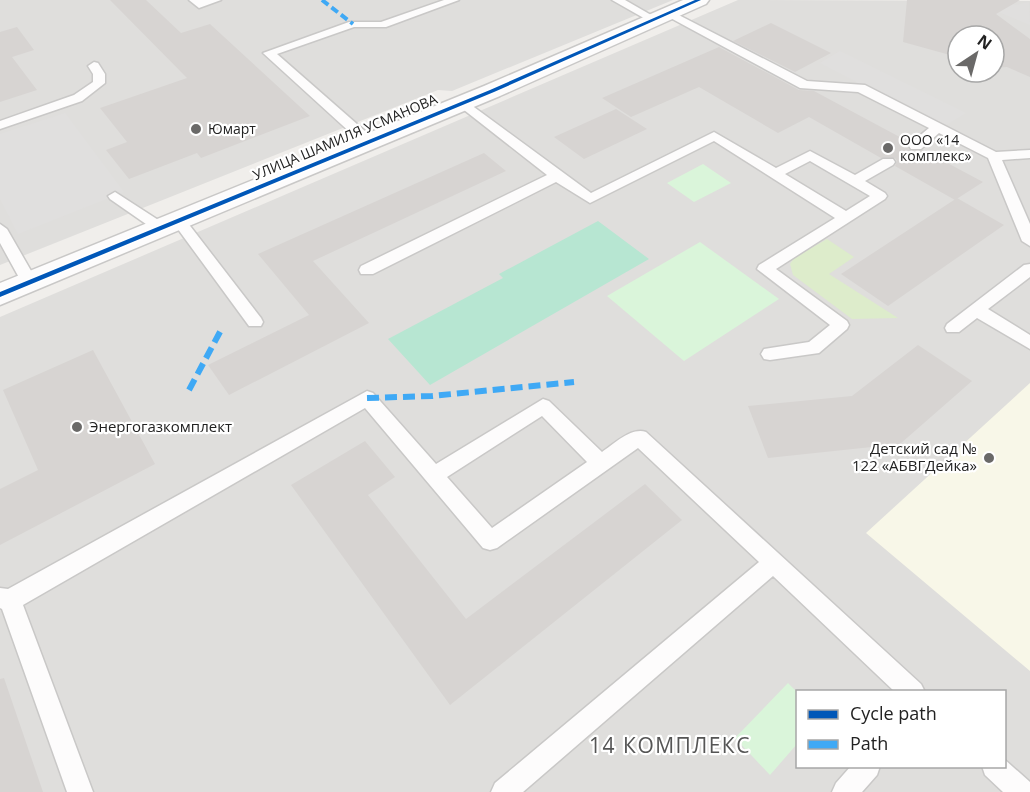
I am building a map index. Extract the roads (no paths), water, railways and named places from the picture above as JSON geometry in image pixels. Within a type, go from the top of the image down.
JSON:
[{"type":"street","name":"УЛИЦА ШАМИЛЯ УСМАНОВА","points":[[0,295],[463,103],[699,0]]},
{"type":"lane","points":[[194,0],[199,5],[216,0]]},
{"type":"lane","points":[[369,142],[269,53],[353,24],[382,25],[454,0]]},
{"type":"lane","points":[[617,0],[661,16],[804,85],[861,88],[994,156],[1030,154]]},
{"type":"lane","points":[[0,125],[78,98],[99,83],[99,74],[94,66]]},
{"type":"lane","points":[[463,103],[590,200],[714,136],[845,217]]},
{"type":"lane","points":[[915,146],[938,127]]},
{"type":"lane","points":[[770,354],[813,348],[842,325],[765,268],[880,196],[810,155],[775,174]]},
{"type":"lane","points":[[994,156],[1030,241]]},
{"type":"lane","points":[[855,182],[888,162]]},
{"type":"lane","points":[[367,270],[557,176]]},
{"type":"lane","points":[[115,196],[170,225],[255,322]]},
{"type":"lane","points":[[0,229],[30,283]]},
{"type":"lane","points":[[953,328],[1030,269]]},
{"type":"lane","points":[[977,310],[1030,343]]},
{"type":"lane","points":[[80,792],[5,599],[367,398],[490,541],[639,437],[911,690]]},
{"type":"lane","points":[[434,475],[543,406],[601,464]]},
{"type":"lane","points":[[504,792],[773,562]]},
{"type":"lane","points":[[845,792],[866,768]]},
{"type":"lane","points":[[996,768],[1022,792]]},
{"type":"place","name":"Юмарт","points":[[196,129]]},
{"type":"place","name":"ООО «14 комплекс»","points":[[888,148]]},
{"type":"place","name":"Энергогазкомплект","points":[[77,427]]},
{"type":"place","name":"Детский сад № 122 «АБВГДейка»","points":[[989,458]]},
{"type":"district","name":"14 КОМПЛЕКС","points":[[670,746]]}]
